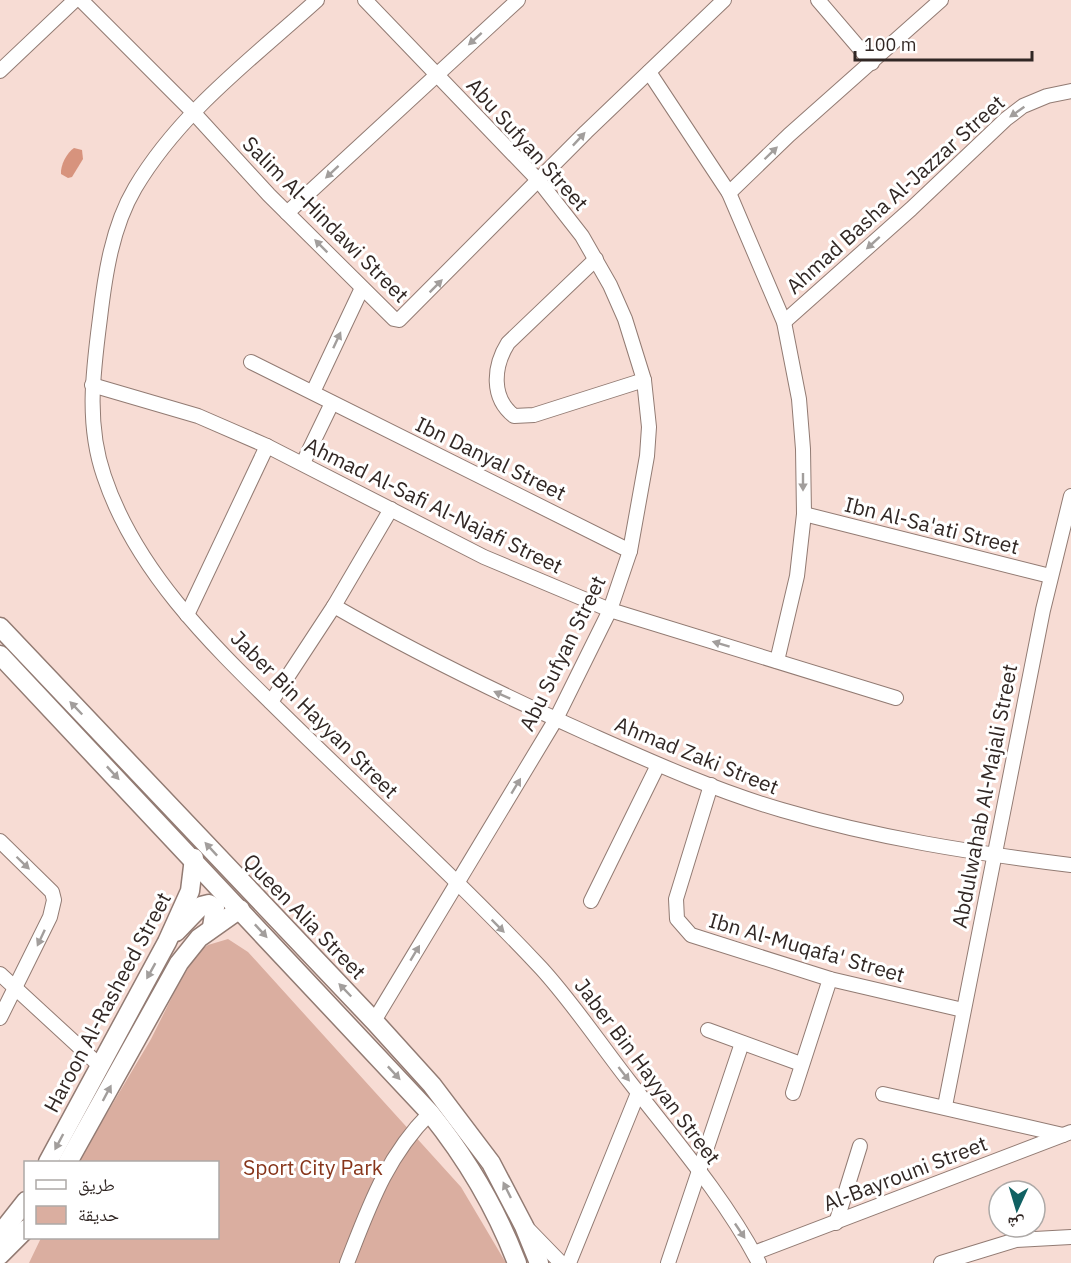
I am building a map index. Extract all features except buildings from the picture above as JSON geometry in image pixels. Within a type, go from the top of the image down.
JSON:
[{"type":"main road","name":"Queen Alia Street","points":[[0,627],[374,1021],[465,1127],[502,1180],[539,1263]]},
{"type":"main road","name":"Queen Alia Street","points":[[0,655],[194,858],[430,1113],[479,1182],[506,1235],[517,1263]]},
{"type":"main road","name":"Haroon Al-Rasheed Street","points":[[49,1161],[167,942],[190,891],[194,858]]},
{"type":"main road","points":[[167,942],[201,906],[209,904],[215,908],[212,927]]},
{"type":"main road","name":"Haroon Al-Rasheed Street","points":[[69,1161],[179,963],[212,927],[240,909]]},
{"type":"main road","points":[[0,1234],[24,1204]]},
{"type":"main road","points":[[0,1255],[24,1231]]},
{"type":"street","name":"Jaber Bin Hayyan Street","points":[[317,0],[190,115],[148,166],[123,214],[104,284],[92,385],[91,413],[104,478],[118,512],[144,558],[186,615],[555,984],[700,1173],[757,1258]]},
{"type":"street","name":"Abu Sufyan Street","points":[[365,0],[539,181],[582,236],[596,259],[625,319],[644,380],[648,405],[648,447],[630,551],[610,610],[556,719],[374,1021]]},
{"type":"street","points":[[288,213],[518,0]]},
{"type":"street","name":"Salim Al-Hindawi Street","points":[[76,1],[362,288],[394,319],[402,320],[586,132],[724,0]]},
{"type":"street","points":[[818,0],[872,63]]},
{"type":"street","points":[[729,194],[789,135],[941,0]]},
{"type":"street","points":[[0,71],[76,1]]},
{"type":"street","points":[[649,72],[729,194],[784,322],[799,399],[803,449],[804,514],[797,576],[777,661]]},
{"type":"street","name":"Ahmad Basha Al-Jazzar Street","points":[[784,322],[911,209],[1006,119],[1023,106],[1047,96],[1071,91]]},
{"type":"street","points":[[596,259],[508,343],[500,356],[496,374],[499,396],[504,408],[514,416],[534,415],[644,380]]},
{"type":"street","points":[[313,392],[362,288]]},
{"type":"street","name":"Ibn Danyal Street","points":[[251,362],[630,551]]},
{"type":"street","name":"Ahmad Al-Safi Al-Najafi Street","points":[[92,385],[198,416],[303,463],[494,562],[610,610],[896,698]]},
{"type":"street","points":[[303,463],[332,403]]},
{"type":"street","points":[[186,615],[267,446]]},
{"type":"street","name":"Abdulwahab Al-Majali Street","points":[[945,1106],[992,857],[1050,576],[1071,496]]},
{"type":"street","points":[[271,702],[334,606],[390,509]]},
{"type":"street","name":"Ibn Al-Sa'ati Street","points":[[804,514],[1050,576]]},
{"type":"street","name":"Ahmad Zaki Street","points":[[334,606],[436,664],[556,719],[658,765],[781,810],[854,830],[992,857],[1071,864]]},
{"type":"street","points":[[591,902],[658,765]]},
{"type":"street","name":"Ibn Al-Muqafa' Street","points":[[711,785],[676,899],[675,912],[680,925],[691,935],[830,979],[963,1010]]},
{"type":"street","points":[[0,841],[46,885],[54,900],[50,917],[16,990],[0,1018]]},
{"type":"street","points":[[0,974],[99,1065]]},
{"type":"street","points":[[793,1093],[830,979]]},
{"type":"street","points":[[708,1030],[801,1064]]},
{"type":"street","points":[[668,1263],[742,1043]]},
{"type":"street","points":[[569,1263],[638,1093]]},
{"type":"street","points":[[883,1094],[1067,1134]]},
{"type":"street","points":[[346,1263],[377,1189],[397,1150],[430,1113]]},
{"type":"street","name":"Al-Bayrouni Street","points":[[757,1258],[836,1223],[1067,1134]]},
{"type":"street","points":[[836,1223],[860,1146]]},
{"type":"street","points":[[524,1226],[561,1263]]},
{"type":"street","points":[[941,1263],[1016,1240],[1071,1237]]},
{"type":"green space","name":"Sport City Park","points":[[228,939],[248,952],[461,1187],[506,1263],[29,1263],[41,1239],[219,1239],[219,1161],[79,1161],[151,1039],[193,955],[208,945]]},
{"type":"shaded area","points":[[74,148],[82,150],[83,159],[72,177],[68,178],[61,174],[62,167]]}]
